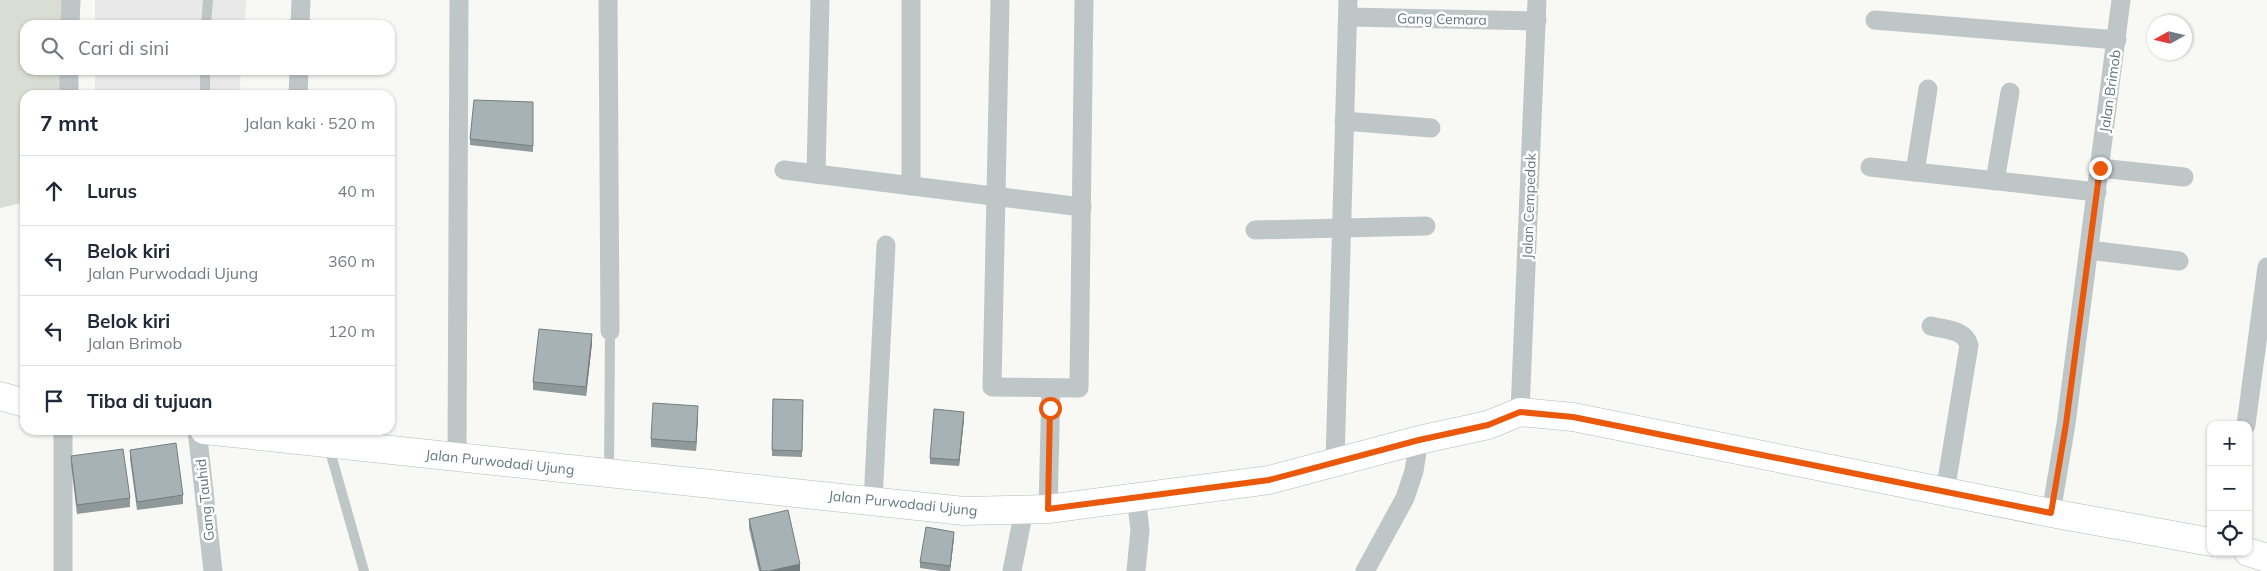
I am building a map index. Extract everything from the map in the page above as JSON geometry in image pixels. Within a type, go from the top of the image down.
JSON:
[{"type":"street","points":[[70,20],[71,0]]},
{"type":"street","points":[[300,0],[300,20]]},
{"type":"street","points":[[458,457],[459,0]]},
{"type":"street","points":[[608,0],[610,331]]},
{"type":"street","points":[[816,174],[820,0]]},
{"type":"street","points":[[911,0],[911,186]]},
{"type":"street","points":[[1000,0],[992,387],[1050,388],[1079,388],[1084,0]]},
{"type":"street","name":"Jalan Cempedak","points":[[1520,412],[1538,0]]},
{"type":"street","name":"Jalan Brimob","points":[[2051,513],[2066,424],[2121,0]]},
{"type":"street","points":[[1335,462],[1340,228],[1348,9]]},
{"type":"street","name":"Gang Cemara","points":[[1348,9],[1537,21]]},
{"type":"street","points":[[1875,20],[2118,33]]},
{"type":"street","points":[[69,90],[70,75]]},
{"type":"street","points":[[298,90],[299,75]]},
{"type":"street","points":[[1915,172],[1928,89]]},
{"type":"street","points":[[1995,181],[2010,92]]},
{"type":"street","points":[[1344,121],[1431,128]]},
{"type":"street","points":[[1870,167],[2097,192]]},
{"type":"street","points":[[2100,168],[2184,177]]},
{"type":"street","points":[[784,170],[1082,208]]},
{"type":"street","points":[[1255,230],[1426,226]]},
{"type":"street","points":[[873,501],[886,245]]},
{"type":"street","points":[[2089,250],[2179,261]]},
{"type":"street","points":[[2247,421],[2267,268]]},
{"type":"street","points":[[1931,326],[1962,334],[1969,346],[1945,492]]},
{"type":"street","points":[[1012,571],[1036,510],[1050,388]]},
{"type":"street","points":[[0,396],[20,402]]},
{"type":"street","name":"Jalan Purwodadi Ujung","points":[[252,435],[964,511],[1036,510],[1269,480],[1419,440],[1488,425],[1520,412],[1573,417],[2051,513],[2207,541]]},
{"type":"street","points":[[63,435],[63,571]]},
{"type":"street","name":"Gang Tauhid","points":[[198,435],[213,571]]},
{"type":"street","points":[[1365,571],[1404,498],[1414,471],[1419,440]]},
{"type":"street","points":[[1136,496],[1140,530],[1136,571]]},
{"type":"street","points":[[2252,553],[2267,558]]},
{"type":"lane","points":[[206,20],[208,0]]},
{"type":"lane","points":[[205,75],[206,90]]},
{"type":"lane","points":[[609,474],[610,331]]},
{"type":"lane","points":[[328,443],[364,571]]},
{"type":"shaded area","points":[[0,0],[64,0],[63,20],[20,20],[20,75],[61,75],[60,90],[20,90],[20,203],[0,208]]},
{"type":"shaded area","points":[[95,0],[246,0],[245,20],[95,20]]},
{"type":"shaded area","points":[[95,75],[241,75],[239,90],[95,90]]},
{"type":"building","points":[[474,100],[533,102],[533,146],[470,139]]},
{"type":"building","points":[[539,329],[592,334],[586,387],[533,382]]},
{"type":"building","points":[[773,399],[803,400],[802,451],[772,450]]},
{"type":"building","points":[[653,403],[698,406],[696,442],[651,439]]},
{"type":"building","points":[[934,409],[964,412],[959,460],[930,458]]},
{"type":"building","points":[[176,443],[183,495],[137,502],[130,450]]},
{"type":"building","points":[[123,449],[130,498],[77,505],[71,456]]},
{"type":"building","points":[[788,510],[800,564],[761,571],[749,519]]},
{"type":"building","points":[[926,527],[954,532],[950,566],[920,562]]},
{"type":"route","points":[[1050,408],[1048,509],[1269,480],[1419,440],[1488,425],[1520,412],[1573,417],[2051,513],[2066,424],[2100,168]]}]
